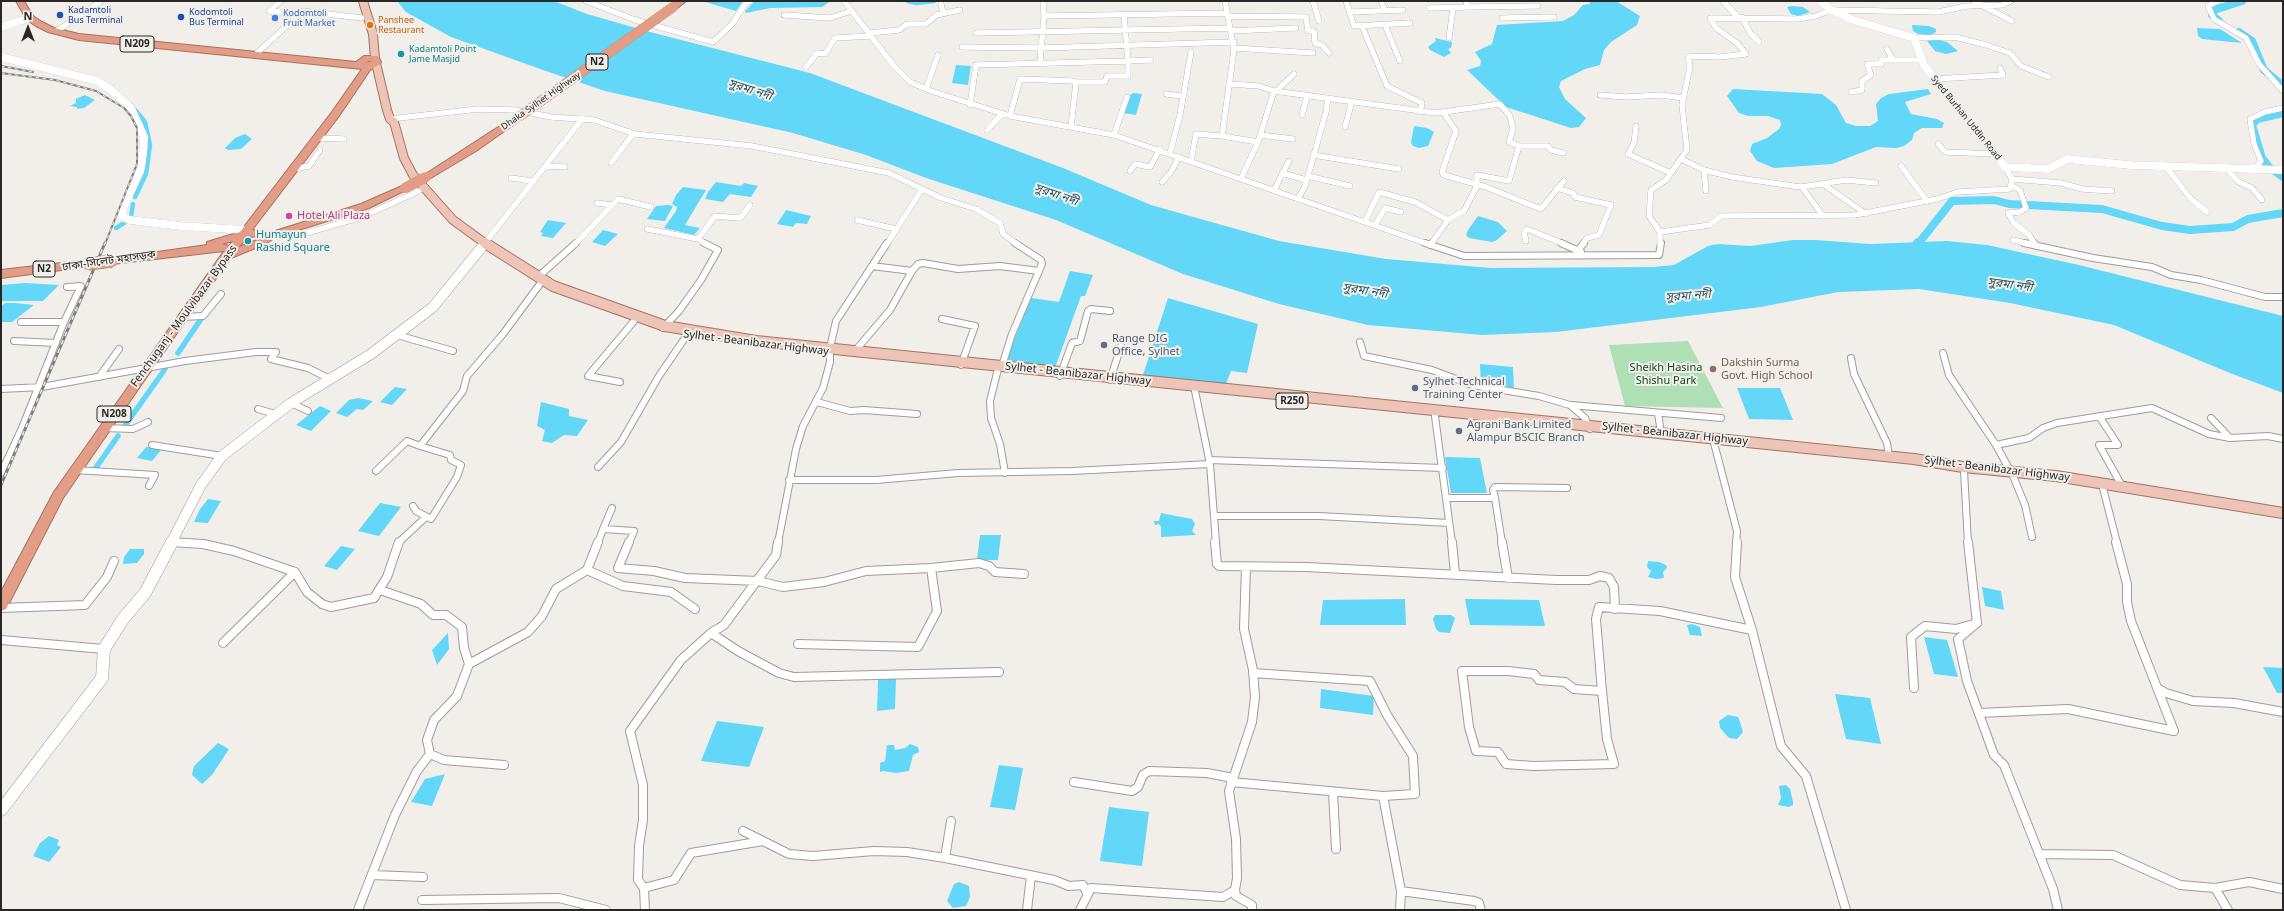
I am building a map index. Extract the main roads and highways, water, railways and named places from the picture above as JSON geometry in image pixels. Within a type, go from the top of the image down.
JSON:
[{"type":"highway","name":"N209","points":[[20,1],[30,18],[52,30],[58,30],[92,39],[365,63]]},
{"type":"highway","name":"N209","points":[[27,1],[38,18],[58,30]]},
{"type":"highway","name":"Dhaka Sylhet Highway","points":[[405,188],[473,149],[682,1]]},
{"type":"highway","name":"N209","points":[[217,51],[258,53],[365,63]]},
{"type":"highway","points":[[274,193],[318,138],[365,63]]},
{"type":"highway","points":[[274,193],[278,182],[365,63]]},
{"type":"highway","name":"ঢাকা-সিলেট মহাসড়ক","points":[[1,274],[112,261],[193,249],[226,248],[229,249],[229,255],[272,236],[365,206],[405,188]]},
{"type":"highway","name":"Fenchuganj - Moulvibazar Bypass","points":[[1,605],[44,520],[75,470],[182,317],[274,193]]},
{"type":"highway","name":"ঢাকা-সিলেট মহাসড়ক","points":[[193,249],[245,232],[264,233],[272,236]]},
{"type":"main road","name":"R250","points":[[357,1],[362,18],[365,63],[377,74],[390,119]]},
{"type":"main road","name":"R250","points":[[363,1],[373,34],[365,63]]},
{"type":"main road","points":[[365,63],[369,72],[377,74]]},
{"type":"main road","name":"Sylhet - Beanibazar Highway","points":[[482,245],[453,220],[414,175],[404,158],[394,122],[390,119],[388,124],[397,156],[419,191],[443,217],[482,245],[539,280],[557,293],[634,322],[663,328],[725,337],[831,350],[1315,401],[1387,406],[1525,420],[1714,443],[1964,470],[2056,476],[2283,517]]},
{"type":"main road","name":"Sylhet - Beanibazar Highway","points":[[539,280],[592,302],[663,328],[688,335],[728,341],[855,351],[962,364]]},
{"type":"main road","name":"Sylhet - Beanibazar Highway","points":[[1590,427],[1889,457],[2104,488],[2120,488],[2283,513]]},
{"type":"water","name":"সুরমা নদী","points":[[397,1],[554,1],[587,14],[650,32],[810,73],[1063,168],[1151,205],[1279,241],[1386,259],[1491,268],[1654,267],[1674,265],[1708,246],[1718,244],[1750,246],[1793,240],[1815,240],[1870,244],[1947,241],[1987,245],[2079,265],[2283,316],[2283,393],[2230,373],[2114,325],[2010,303],[1919,289],[1838,292],[1761,307],[1556,332],[1482,335],[1368,325],[1279,304],[1183,274],[1056,220],[926,178],[866,155],[793,133],[605,91],[451,37],[406,12]]},
{"type":"water","points":[[702,1],[743,1],[736,11]]},
{"type":"water","points":[[755,1],[831,1],[822,7],[770,8],[746,13],[745,11]]},
{"type":"water","points":[[1589,1],[1616,1],[1640,16],[1637,25],[1611,42],[1604,50],[1600,65],[1585,69],[1561,81],[1559,87],[1565,99],[1586,118],[1579,127],[1571,128],[1506,107],[1467,70],[1480,66],[1481,61],[1475,52],[1492,44],[1497,25],[1563,21],[1574,15],[1583,5],[1590,4]]},
{"type":"water","points":[[1787,7],[1803,7],[1810,12],[1798,16],[1791,14]]},
{"type":"water","points":[[1912,25],[1929,26],[1936,29],[1936,32],[1931,35],[1918,34],[1913,31]]},
{"type":"water","points":[[2197,28],[2220,29],[2242,43],[2202,39],[2198,36]]},
{"type":"water","points":[[1435,38],[1452,42],[1451,48],[1448,49],[1451,53],[1444,57],[1430,50],[1428,47],[1436,41]]},
{"type":"water","points":[[1935,39],[1947,42],[1958,51],[1946,54],[1935,51],[1927,41]]},
{"type":"water","points":[[956,65],[971,66],[968,85],[952,83]]},
{"type":"water","points":[[1733,89],[1822,94],[1836,105],[1846,123],[1856,126],[1870,126],[1878,121],[1876,104],[1881,98],[1889,94],[1928,89],[1931,94],[1905,102],[1911,114],[1937,119],[1944,123],[1942,128],[1922,128],[1914,133],[1912,140],[1904,146],[1897,148],[1876,147],[1832,164],[1774,168],[1757,161],[1750,151],[1752,144],[1767,138],[1779,129],[1781,125],[1780,120],[1768,116],[1748,116],[1739,113],[1727,96]]},
{"type":"water","points":[[1131,94],[1142,94],[1136,115],[1123,113]]},
{"type":"water","points":[[85,95],[95,100],[84,108],[77,109],[77,107],[70,106],[76,103],[76,99]]},
{"type":"water","points":[[1414,126],[1427,128],[1434,132],[1428,146],[1419,148],[1413,146],[1411,143]]},
{"type":"water","points":[[245,134],[252,139],[241,149],[228,150],[225,148],[235,138]]},
{"type":"water","points":[[716,182],[741,186],[744,183],[758,186],[751,197],[730,194],[723,202],[705,199],[708,192]]},
{"type":"water","points":[[683,187],[706,190],[685,225],[700,228],[694,235],[664,228],[676,211],[677,207],[672,204],[676,195]]},
{"type":"water","points":[[656,206],[673,206],[665,221],[647,219]]},
{"type":"water","points":[[786,210],[811,216],[807,224],[796,223],[793,227],[777,224]]},
{"type":"water","points":[[1478,216],[1498,222],[1507,231],[1497,240],[1492,242],[1469,238],[1466,235],[1468,230]]},
{"type":"water","points":[[548,220],[566,223],[553,238],[541,236],[543,233],[540,232]]},
{"type":"water","points":[[603,230],[618,234],[605,246],[592,242]]},
{"type":"water","points":[[1070,271],[1093,275],[1085,296],[1081,296],[1055,368],[1006,360],[1031,298],[1059,302]]},
{"type":"water","points":[[25,283],[59,285],[43,301],[1,301],[1,285]]},
{"type":"water","points":[[1168,298],[1258,324],[1247,373],[1231,371],[1226,384],[1143,375]]},
{"type":"water","points":[[5,303],[34,305],[12,322],[1,322],[1,306]]},
{"type":"water","points":[[1480,364],[1513,367],[1514,388],[1481,385]]},
{"type":"water","points":[[395,387],[407,389],[392,405],[380,402]]},
{"type":"water","points":[[1737,388],[1780,388],[1793,420],[1749,419]]},
{"type":"water","points":[[358,398],[373,401],[363,410],[357,409],[347,417],[336,413],[349,400]]},
{"type":"water","points":[[541,402],[569,409],[569,416],[588,420],[577,436],[564,435],[552,443],[542,441],[545,430],[537,426]]},
{"type":"water","points":[[320,406],[331,411],[311,431],[296,425]]},
{"type":"water","points":[[146,447],[162,449],[152,461],[137,458]]},
{"type":"water","points":[[1445,457],[1480,458],[1487,493],[1451,493]]},
{"type":"water","points":[[208,499],[221,501],[208,523],[194,522],[200,509]]},
{"type":"water","points":[[380,503],[401,507],[379,536],[358,531]]},
{"type":"water","points":[[1161,513],[1192,519],[1195,524],[1192,531],[1196,535],[1161,537],[1161,527],[1159,524],[1155,525],[1154,521],[1159,521]]},
{"type":"water","points":[[980,535],[1001,535],[998,560],[977,560]]},
{"type":"water","points":[[341,546],[355,549],[337,570],[324,566]]},
{"type":"water","points":[[130,549],[144,549],[144,554],[137,563],[123,564],[124,557]]},
{"type":"water","points":[[1648,561],[1659,562],[1666,565],[1667,568],[1663,572],[1664,578],[1656,579],[1648,577],[1651,571],[1647,567]]},
{"type":"water","points":[[1982,587],[2001,591],[2004,610],[1985,606]]},
{"type":"water","points":[[1405,599],[1406,625],[1320,625],[1323,600]]},
{"type":"water","points":[[1465,599],[1539,600],[1545,626],[1470,625]]},
{"type":"water","points":[[1435,615],[1451,615],[1455,618],[1450,633],[1439,632],[1436,629],[1433,619]]},
{"type":"water","points":[[1692,624],[1700,627],[1702,636],[1690,635],[1687,625]]},
{"type":"water","points":[[448,633],[449,649],[437,665],[432,650]]},
{"type":"water","points":[[1924,637],[1947,640],[1958,677],[1934,674]]},
{"type":"water","points":[[2263,667],[2283,668],[2283,693],[2277,693]]},
{"type":"water","points":[[896,678],[895,709],[877,711],[878,680]]},
{"type":"water","points":[[1321,689],[1374,696],[1373,715],[1320,708]]},
{"type":"water","points":[[1835,694],[1870,698],[1881,744],[1846,739]]},
{"type":"water","points":[[1728,715],[1738,717],[1740,722],[1743,732],[1737,739],[1729,738],[1720,728],[1719,721]]},
{"type":"water","points":[[717,721],[764,727],[749,767],[701,761]]},
{"type":"water","points":[[218,743],[229,749],[212,775],[202,784],[192,775],[194,766]]},
{"type":"water","points":[[910,744],[918,747],[919,752],[913,755],[909,771],[896,773],[880,772],[880,763],[885,761],[887,745],[894,745],[895,750],[905,748]]},
{"type":"water","points":[[999,765],[1023,768],[1015,810],[990,807]]},
{"type":"water","points":[[445,774],[432,806],[411,802],[425,779]]},
{"type":"water","points":[[1786,785],[1790,789],[1793,802],[1793,805],[1789,807],[1778,805],[1781,798],[1779,786]]},
{"type":"water","points":[[1109,807],[1149,812],[1142,866],[1100,861]]},
{"type":"water","points":[[49,836],[59,840],[57,845],[61,847],[49,862],[33,856],[40,843]]},
{"type":"water","points":[[959,882],[969,886],[970,897],[966,906],[953,908],[947,901],[954,884]]},
{"type":"waterway","points":[[908,1],[916,3],[934,1]]},
{"type":"waterway","points":[[2219,21],[2212,15],[2214,10],[2242,1]]},
{"type":"waterway","points":[[2239,32],[2252,41],[2264,70],[2283,86]]},
{"type":"waterway","points":[[131,105],[145,122],[150,145],[146,174],[135,197]]},
{"type":"waterway","points":[[2283,113],[2257,119],[2252,125],[2262,158],[2269,167],[2283,177]]},
{"type":"waterway","points":[[1918,244],[1952,201],[1994,200],[2009,204],[2102,209],[2162,226],[2190,230],[2233,227],[2248,219],[2283,213]]},
{"type":"waterway","points":[[131,217],[133,204]]},
{"type":"waterway","points":[[116,228],[124,223]]},
{"type":"waterway","points":[[1912,253],[1918,243]]},
{"type":"waterway","points":[[178,353],[201,319]]},
{"type":"waterway","points":[[124,427],[165,369]]},
{"type":"waterway","points":[[95,469],[118,436]]},
{"type":"railway","points":[[1,66],[33,72]]},
{"type":"railway","points":[[1,73],[55,80],[96,91],[124,108],[131,116],[137,128],[137,164],[105,244]]},
{"type":"railway","points":[[1,485],[105,243]]},
{"type":"place","name":"Kadamtoli Bus Terminal","points":[[60,15]]},
{"type":"place","name":"Kodomtoli Bus Terminal","points":[[181,17]]},
{"type":"place","name":"Kodomtoli Fruit Market","points":[[275,18]]},
{"type":"place","name":"Panshee Restaurant","points":[[370,25]]},
{"type":"place","name":"Kadamtoli Point Jame Masjid","points":[[401,54]]},
{"type":"place","name":"Hotel Ali Plaza","points":[[289,216]]},
{"type":"place","name":"Humayun Rashid Square","points":[[248,241]]},
{"type":"place","name":"Range DIG Office, Sylhet","points":[[1104,345]]},
{"type":"place","name":"Dakshin Surma Govt. High School","points":[[1713,369]]},
{"type":"place","name":"Sylhet Technical Training Center","points":[[1415,388]]},
{"type":"place","name":"Agrani Bank Limited Alampur BSCIC Branch","points":[[1459,431]]},
{"type":"park label","name":"Sheikh Hasina Shishu Park","points":[[1666,374]]}]
